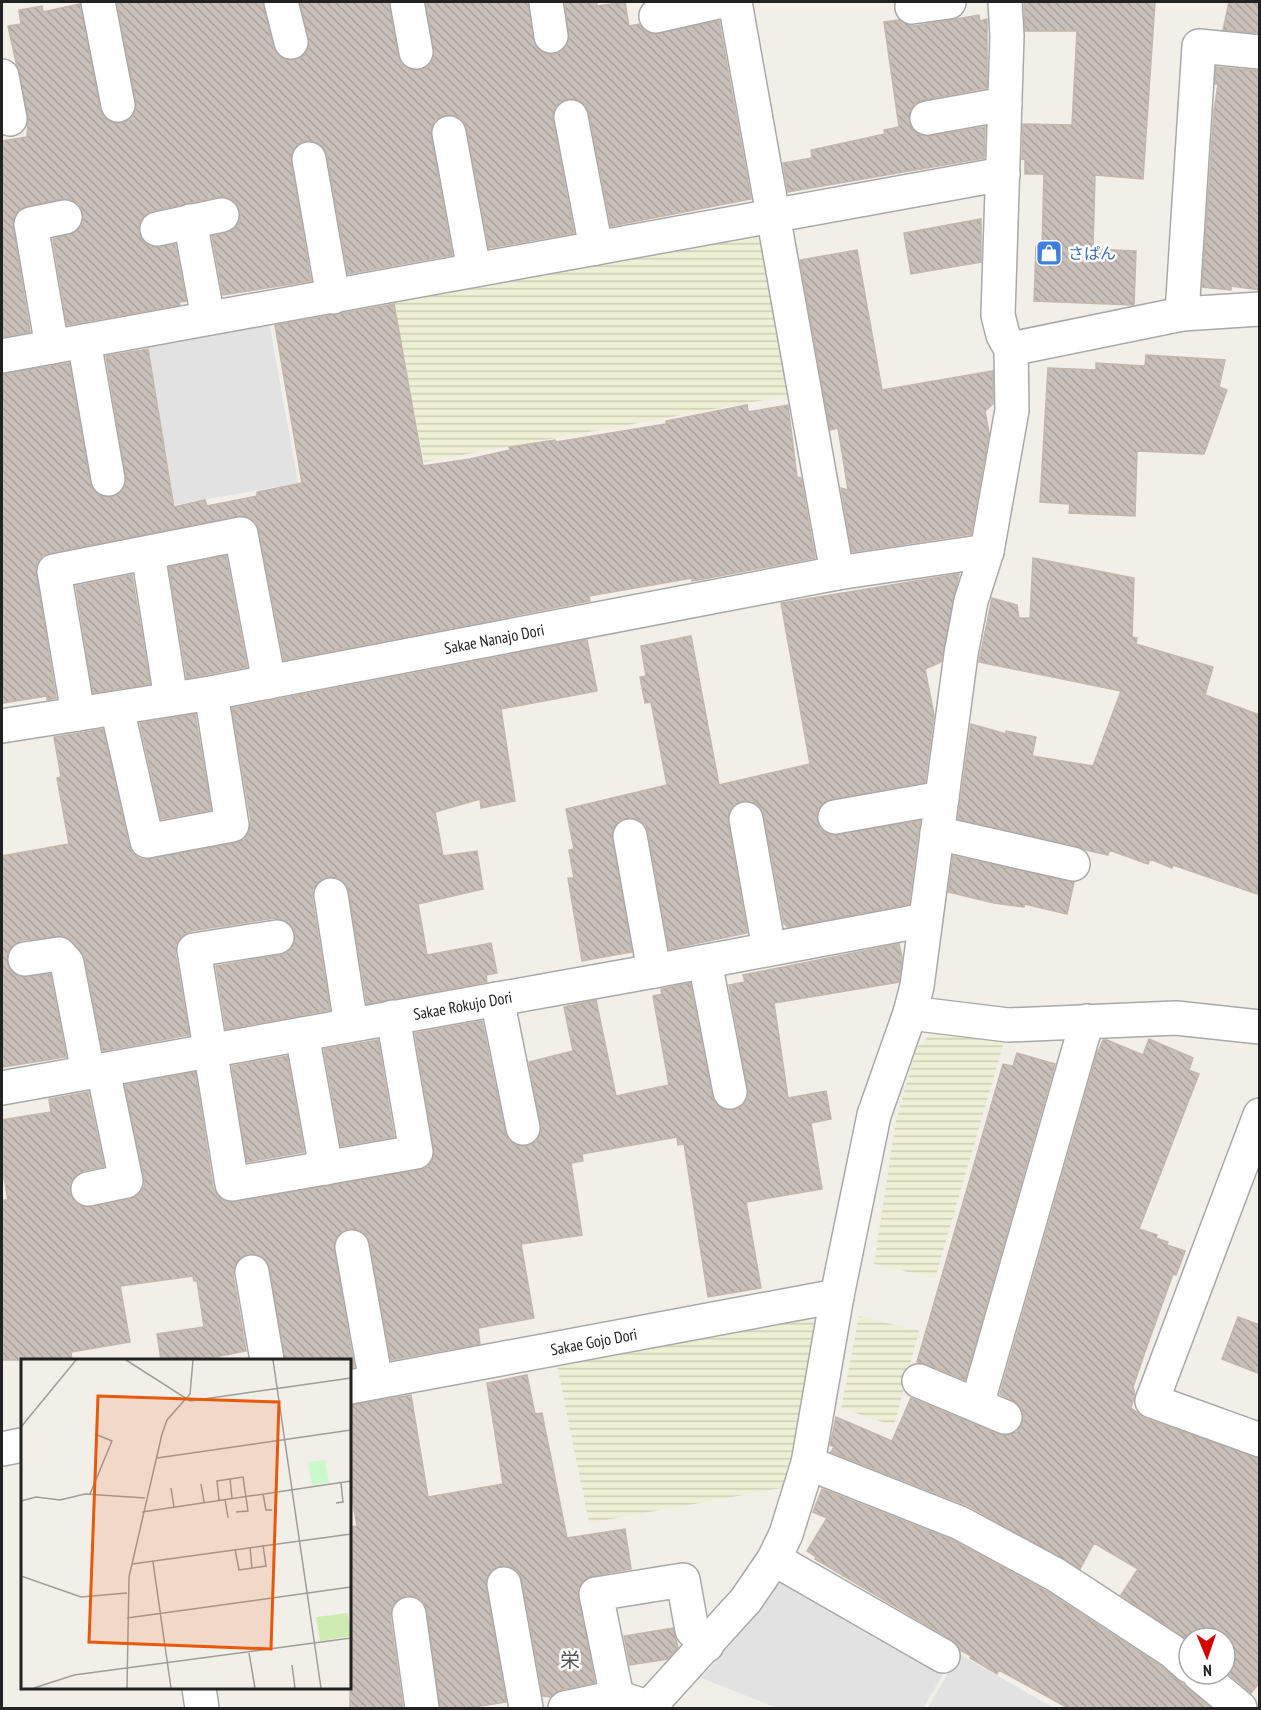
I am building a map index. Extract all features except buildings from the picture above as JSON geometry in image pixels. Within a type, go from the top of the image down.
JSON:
[{"type":"street","points":[[98,2],[118,105]]},
{"type":"street","points":[[281,2],[291,42]]},
{"type":"street","points":[[407,2],[416,52]]},
{"type":"street","points":[[546,2],[551,36]]},
{"type":"street","points":[[656,16],[718,2]]},
{"type":"street","points":[[735,2],[837,573]]},
{"type":"street","points":[[912,7],[949,2]]},
{"type":"street","points":[[565,1708],[637,1705],[706,1645],[746,1600],[774,1559],[786,1534],[808,1463],[837,1296],[874,1115],[910,1013],[917,986],[961,654],[972,601],[987,551],[1012,410],[1011,349],[1003,336],[998,315],[1004,174],[1005,2]]},
{"type":"street","points":[[1182,314],[1199,46],[1260,52]]},
{"type":"street","points":[[2,76],[10,119]]},
{"type":"street","points":[[927,118],[1005,104]]},
{"type":"street","points":[[571,117],[596,248]]},
{"type":"street","points":[[449,134],[474,270]]},
{"type":"street","points":[[309,159],[333,297]]},
{"type":"street","points":[[2,356],[1004,174]]},
{"type":"street","points":[[157,229],[222,215]]},
{"type":"street","points":[[52,347],[31,224],[65,217]]},
{"type":"street","points":[[190,221],[208,318]]},
{"type":"street","points":[[1011,349],[1182,314],[1260,309]]},
{"type":"street","points":[[84,341],[108,479]]},
{"type":"street","points":[[78,714],[54,571],[241,534],[269,682]]},
{"type":"street","name":"Sakae Nanajo Dori","points":[[2,726],[211,693],[837,573],[987,551]]},
{"type":"street","points":[[148,553],[171,699]]},
{"type":"street","points":[[117,708],[147,841],[232,825],[211,693]]},
{"type":"street","points":[[835,817],[942,798]]},
{"type":"street","points":[[747,819],[769,949]]},
{"type":"street","points":[[937,833],[1073,864]]},
{"type":"street","points":[[630,836],[654,972]]},
{"type":"street","points":[[331,895],[351,1025]]},
{"type":"street","name":"Sakae Rokujo Dori","points":[[2,1088],[654,972],[925,920]]},
{"type":"street","points":[[277,937],[194,950],[208,1051],[232,1184],[416,1152],[393,1017]]},
{"type":"street","points":[[25,959],[59,954],[67,963],[126,1181],[88,1189]]},
{"type":"street","points":[[705,962],[730,1092]]},
{"type":"street","points":[[497,999],[523,1128]]},
{"type":"street","points":[[910,1013],[1008,1025],[1176,1018],[1260,1027]]},
{"type":"street","points":[[919,1381],[991,1411],[1087,1021]]},
{"type":"street","points":[[302,1034],[326,1168]]},
{"type":"street","points":[[1260,1115],[1152,1401],[1260,1440]]},
{"type":"street","points":[[352,1247],[363,1384]]},
{"type":"street","points":[[252,1272],[267,1359]]},
{"type":"street","name":"Sakae Gojo Dori","points":[[363,1384],[837,1296]]},
{"type":"street","points":[[2,1449],[21,1445]]},
{"type":"street","points":[[808,1463],[960,1523],[1056,1575],[1177,1655]]},
{"type":"street","points":[[774,1559],[943,1656]]},
{"type":"street","points":[[637,1705],[597,1594],[684,1580],[692,1630],[706,1645]]},
{"type":"street","points":[[504,1584],[525,1708]]},
{"type":"street","points":[[408,1614],[422,1708]]},
{"type":"street","points":[[1213,1686],[1240,1708]]},
{"type":"street","points":[[199,1689],[202,1708]]},
{"type":"green space","points":[[751,235],[764,238],[792,395],[424,462],[392,296]]},
{"type":"green space","points":[[931,1034],[1004,1042],[935,1278],[874,1264],[896,1120],[917,1047]]},
{"type":"green space","points":[[859,1316],[919,1331],[894,1426],[841,1408]]},
{"type":"green space","points":[[808,1318],[820,1329],[787,1487],[589,1523],[557,1365]]},
{"type":"shaded area","points":[[269,322],[298,483],[175,505],[147,344]]},
{"type":"shaded area","points":[[784,1575],[946,1669],[923,1708],[777,1708],[701,1678],[760,1611]]},
{"type":"shaded area","points":[[959,1654],[1054,1708],[928,1708]]},
{"type":"place","name":"さぱん","points":[[1049,253]]},
{"type":"district","name":"栄","points":[[570,1660]]}]
